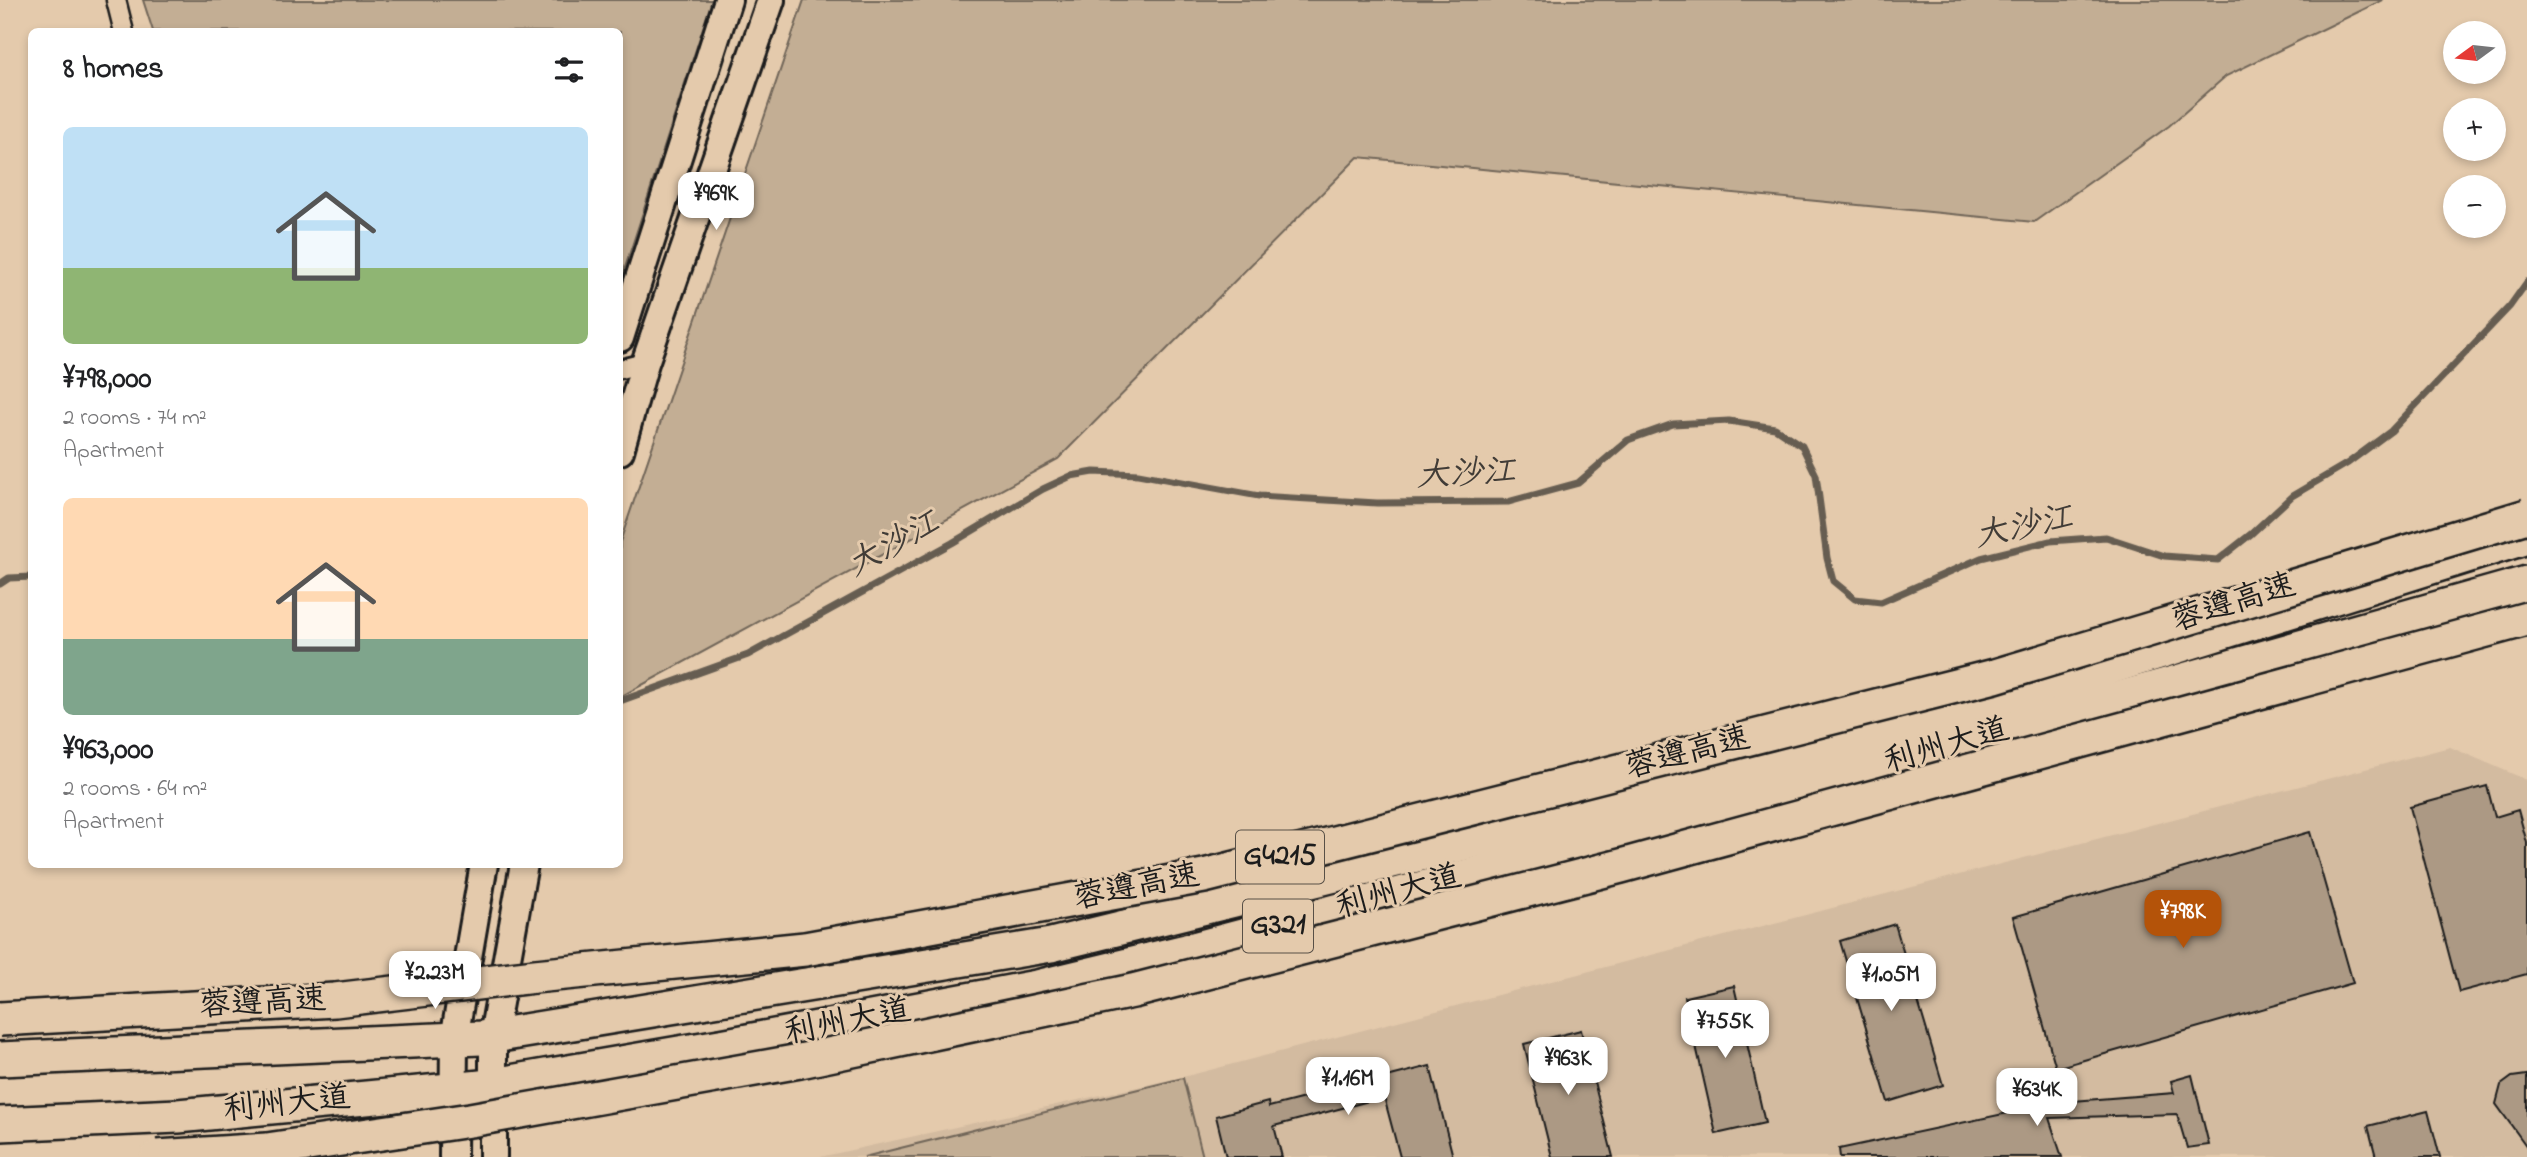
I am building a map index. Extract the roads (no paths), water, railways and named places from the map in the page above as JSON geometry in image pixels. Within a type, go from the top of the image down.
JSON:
[{"type":"highway","name":"蓉遵高速","points":[[0,1019],[335,1000],[535,976],[805,949],[1204,876],[1995,676],[2527,516]]},
{"type":"highway","name":"利州大道","points":[[0,1059],[493,1036],[1051,945],[1486,838],[1948,718],[2527,537]]},
{"type":"highway","name":"利州大道","points":[[0,1124],[178,1116],[493,1085],[1024,990],[1186,951],[1861,771],[2527,583]]},
{"type":"highway","points":[[158,1157],[267,1150],[470,1120],[800,1061],[1133,990],[1647,859],[2527,619]]},
{"type":"street","points":[[116,0],[123,28]]},
{"type":"street","points":[[623,329],[728,0]]},
{"type":"street","points":[[623,430],[632,366],[746,78],[771,0]]},
{"type":"street","points":[[453,1157],[454,1039],[483,868]]},
{"type":"street","points":[[493,1157],[493,1036],[523,868]]},
{"type":"waterway","name":"大沙江","points":[[623,700],[748,655],[952,543],[1043,489],[1071,476],[1094,472],[1138,474],[1259,496],[1377,503],[1508,502],[1578,483],[1628,440],[1673,424],[1729,421],[1775,428],[1802,446],[1816,475],[1827,558],[1833,581],[1855,599],[1881,602],[1981,558],[2050,541],[2106,537],[2164,556],[2218,560],[2292,496],[2348,463],[2391,431],[2510,306],[2527,282]]},
{"type":"waterway","name":"大沙江","points":[[0,584],[9,578],[28,577]]}]
